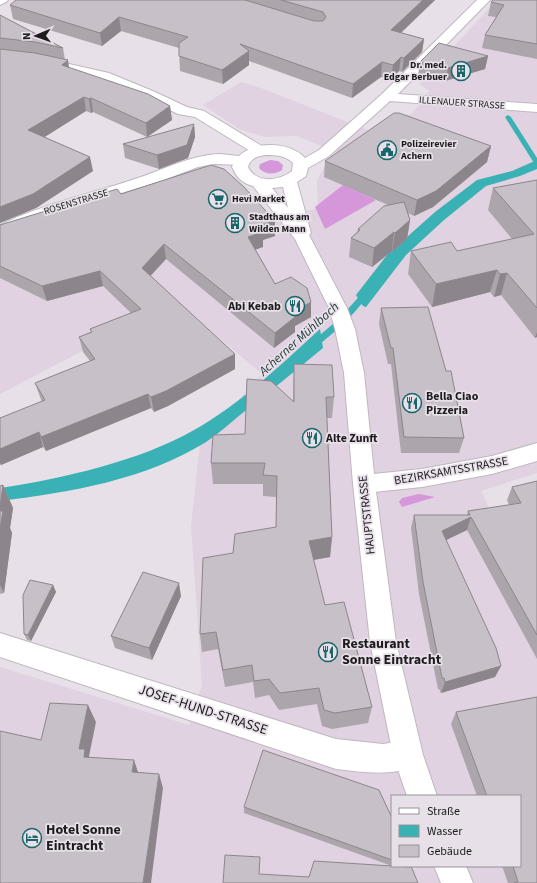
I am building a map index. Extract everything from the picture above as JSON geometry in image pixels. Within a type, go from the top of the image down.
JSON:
[{"type":"main road","points":[[183,111],[186,118],[243,163],[250,179],[258,182],[277,183],[288,181],[300,172],[302,166],[324,153],[352,130],[358,122],[386,97],[484,0]]},
{"type":"main road","points":[[0,57],[38,61],[104,76],[150,95],[183,111],[199,114],[260,151]]},
{"type":"main road","name":"ILLENAUER STRASSE","points":[[386,97],[537,108]]},
{"type":"main road","points":[[289,153],[310,146],[344,127],[358,122]]},
{"type":"main road","points":[[206,160],[218,147]]},
{"type":"main road","points":[[243,163],[260,151],[271,150],[289,153],[299,160],[302,166]]},
{"type":"main road","name":"ROSENSTRASSE","points":[[0,232],[21,220],[53,208],[155,178],[175,169],[206,160],[243,163]]},
{"type":"main road","name":"ROSENSTRASSE","points":[[155,178],[172,178],[208,172],[243,163]]},
{"type":"main road","name":"HAUPTSTRASSE","points":[[288,181],[292,186],[303,238]]},
{"type":"main road","name":"HAUPTSTRASSE","points":[[258,182],[303,238],[342,320],[354,373],[364,484],[383,642],[408,755],[422,795]]},
{"type":"main road","name":"BEZIRKSAMTSSTRASSE","points":[[364,484],[422,478],[492,465],[537,452]]},
{"type":"main road","name":"JOSEF-HUND-STRASSE","points":[[0,645],[336,754],[383,759],[408,755]]},
{"type":"main road","points":[[450,867],[456,883]]},
{"type":"shaded area","points":[[497,0],[537,0],[537,473],[481,491],[516,568],[537,562],[537,883],[0,883],[0,667],[189,725],[202,685],[191,526],[200,443],[262,374],[176,302],[0,394],[0,250],[266,222],[318,208],[317,180],[324,167],[341,154],[297,136],[265,137],[239,129],[203,105],[241,82],[261,88],[373,132],[392,117],[412,114],[429,91],[419,84]]},
{"type":"shaded area","points":[[270,160],[278,161],[283,165],[282,170],[270,174],[259,168],[260,164]]},
{"type":"shaded area","points":[[343,185],[376,200],[325,229],[315,207]]},
{"type":"shaded area","points":[[419,494],[435,497],[402,507],[399,502],[402,498]]},
{"type":"water","points":[[537,160],[537,169],[520,176],[486,186],[444,220],[406,255],[366,307],[363,306],[356,295],[387,255],[435,212],[477,180],[512,171]]},
{"type":"water","points":[[320,329],[323,348],[215,436],[183,455],[133,475],[107,482],[54,493],[0,501],[0,488],[48,480],[125,460],[173,441],[194,430],[211,420],[244,396]]},
{"type":"building","points":[[16,0],[245,0],[314,21],[323,21],[326,17],[323,12],[281,0],[423,0],[391,30],[424,39],[404,58],[401,57],[393,65],[382,62],[353,84],[240,44],[249,51],[222,70],[179,56],[179,43],[188,37],[119,17],[100,33],[10,5]]},
{"type":"building","points":[[493,0],[537,0],[537,44],[485,35],[504,5],[491,2]]},
{"type":"building","points":[[0,15],[63,48],[35,42],[0,38]]},
{"type":"building","points":[[439,43],[488,56],[448,68],[420,62]]},
{"type":"building","points":[[0,49],[35,53],[68,60],[62,65],[148,94],[170,106],[146,123],[91,98],[89,99],[84,97],[28,130],[90,157],[33,194],[0,207]]},
{"type":"building","points":[[394,113],[399,113],[491,146],[436,191],[417,200],[325,161]]},
{"type":"building","points":[[194,124],[187,145],[157,155],[123,144]]},
{"type":"building","points":[[211,165],[224,169],[244,187],[275,221],[257,226],[262,232],[248,237],[275,284],[291,277],[307,288],[311,302],[293,312],[295,317],[275,333],[164,244],[142,268],[235,354],[166,391],[151,397],[148,394],[41,437],[39,432],[0,449],[0,418],[45,400],[35,383],[95,359],[79,337],[92,332],[90,329],[141,309],[100,271],[42,286],[0,266],[0,225],[117,189],[121,194]]},
{"type":"building","points":[[537,180],[537,308],[507,273],[500,274],[497,270],[436,284],[411,251],[451,242],[457,251],[534,234],[493,188]]},
{"type":"building","points":[[404,202],[410,220],[374,248],[351,238],[360,230],[358,229],[384,206]]},
{"type":"building","points":[[428,307],[446,371],[451,371],[464,438],[404,437],[393,348],[391,348],[381,308]]},
{"type":"building","points":[[294,364],[332,365],[334,397],[326,397],[332,537],[309,541],[325,605],[344,602],[372,707],[335,713],[324,710],[319,688],[280,693],[269,679],[254,681],[252,665],[223,670],[216,632],[200,634],[203,558],[233,553],[235,534],[276,527],[277,476],[263,475],[265,463],[211,463],[213,435],[245,434],[247,379],[271,381],[294,402]]},
{"type":"building","points":[[537,481],[537,635],[471,517],[442,531],[496,648],[501,666],[445,682],[444,678],[442,678],[423,582],[414,515],[470,515],[468,511],[521,503],[512,487]]},
{"type":"building","points":[[3,485],[0,507],[0,486]]},
{"type":"building","points":[[0,511],[3,511],[0,529]]},
{"type":"building","points":[[143,572],[179,583],[149,648],[111,636]]},
{"type":"building","points":[[30,580],[53,585],[28,635],[24,634],[23,595]]},
{"type":"building","points":[[537,697],[537,883],[514,883],[518,882],[513,867],[521,867],[521,795],[487,795],[456,712]]},
{"type":"building","points":[[50,703],[88,705],[79,749],[85,749],[84,757],[134,760],[132,772],[159,774],[143,883],[0,883],[0,731],[41,740]]},
{"type":"building","points":[[263,750],[379,790],[391,816],[391,860],[244,807]]},
{"type":"building","points":[[225,855],[260,857],[259,874],[309,877],[314,861],[391,866],[391,867],[411,867],[418,883],[223,883]]},
{"type":"waterway","points":[[508,117],[537,163]]},
{"type":"waterway","name":"Acherner Mühlbach","points":[[312,346],[342,321],[367,293]]},
{"type":"place","name":"Dr. med. Edgar Berbuer","points":[[461,71]]},
{"type":"place","name":"Polizeirevier Achern","points":[[387,150]]},
{"type":"place","name":"Hevi Market","points":[[218,199]]},
{"type":"place","name":"Stadthaus am Wilden Mann","points":[[235,223]]},
{"type":"place","name":"Abi Kebab","points":[[295,306]]},
{"type":"place","name":"Bella Ciao Pizzeria","points":[[412,403]]},
{"type":"place","name":"Alte Zunft","points":[[312,438]]},
{"type":"place","name":"Restaurant Sonne Eintracht","points":[[328,652]]},
{"type":"place","name":"Hotel Sonne Eintracht","points":[[32,838]]}]
